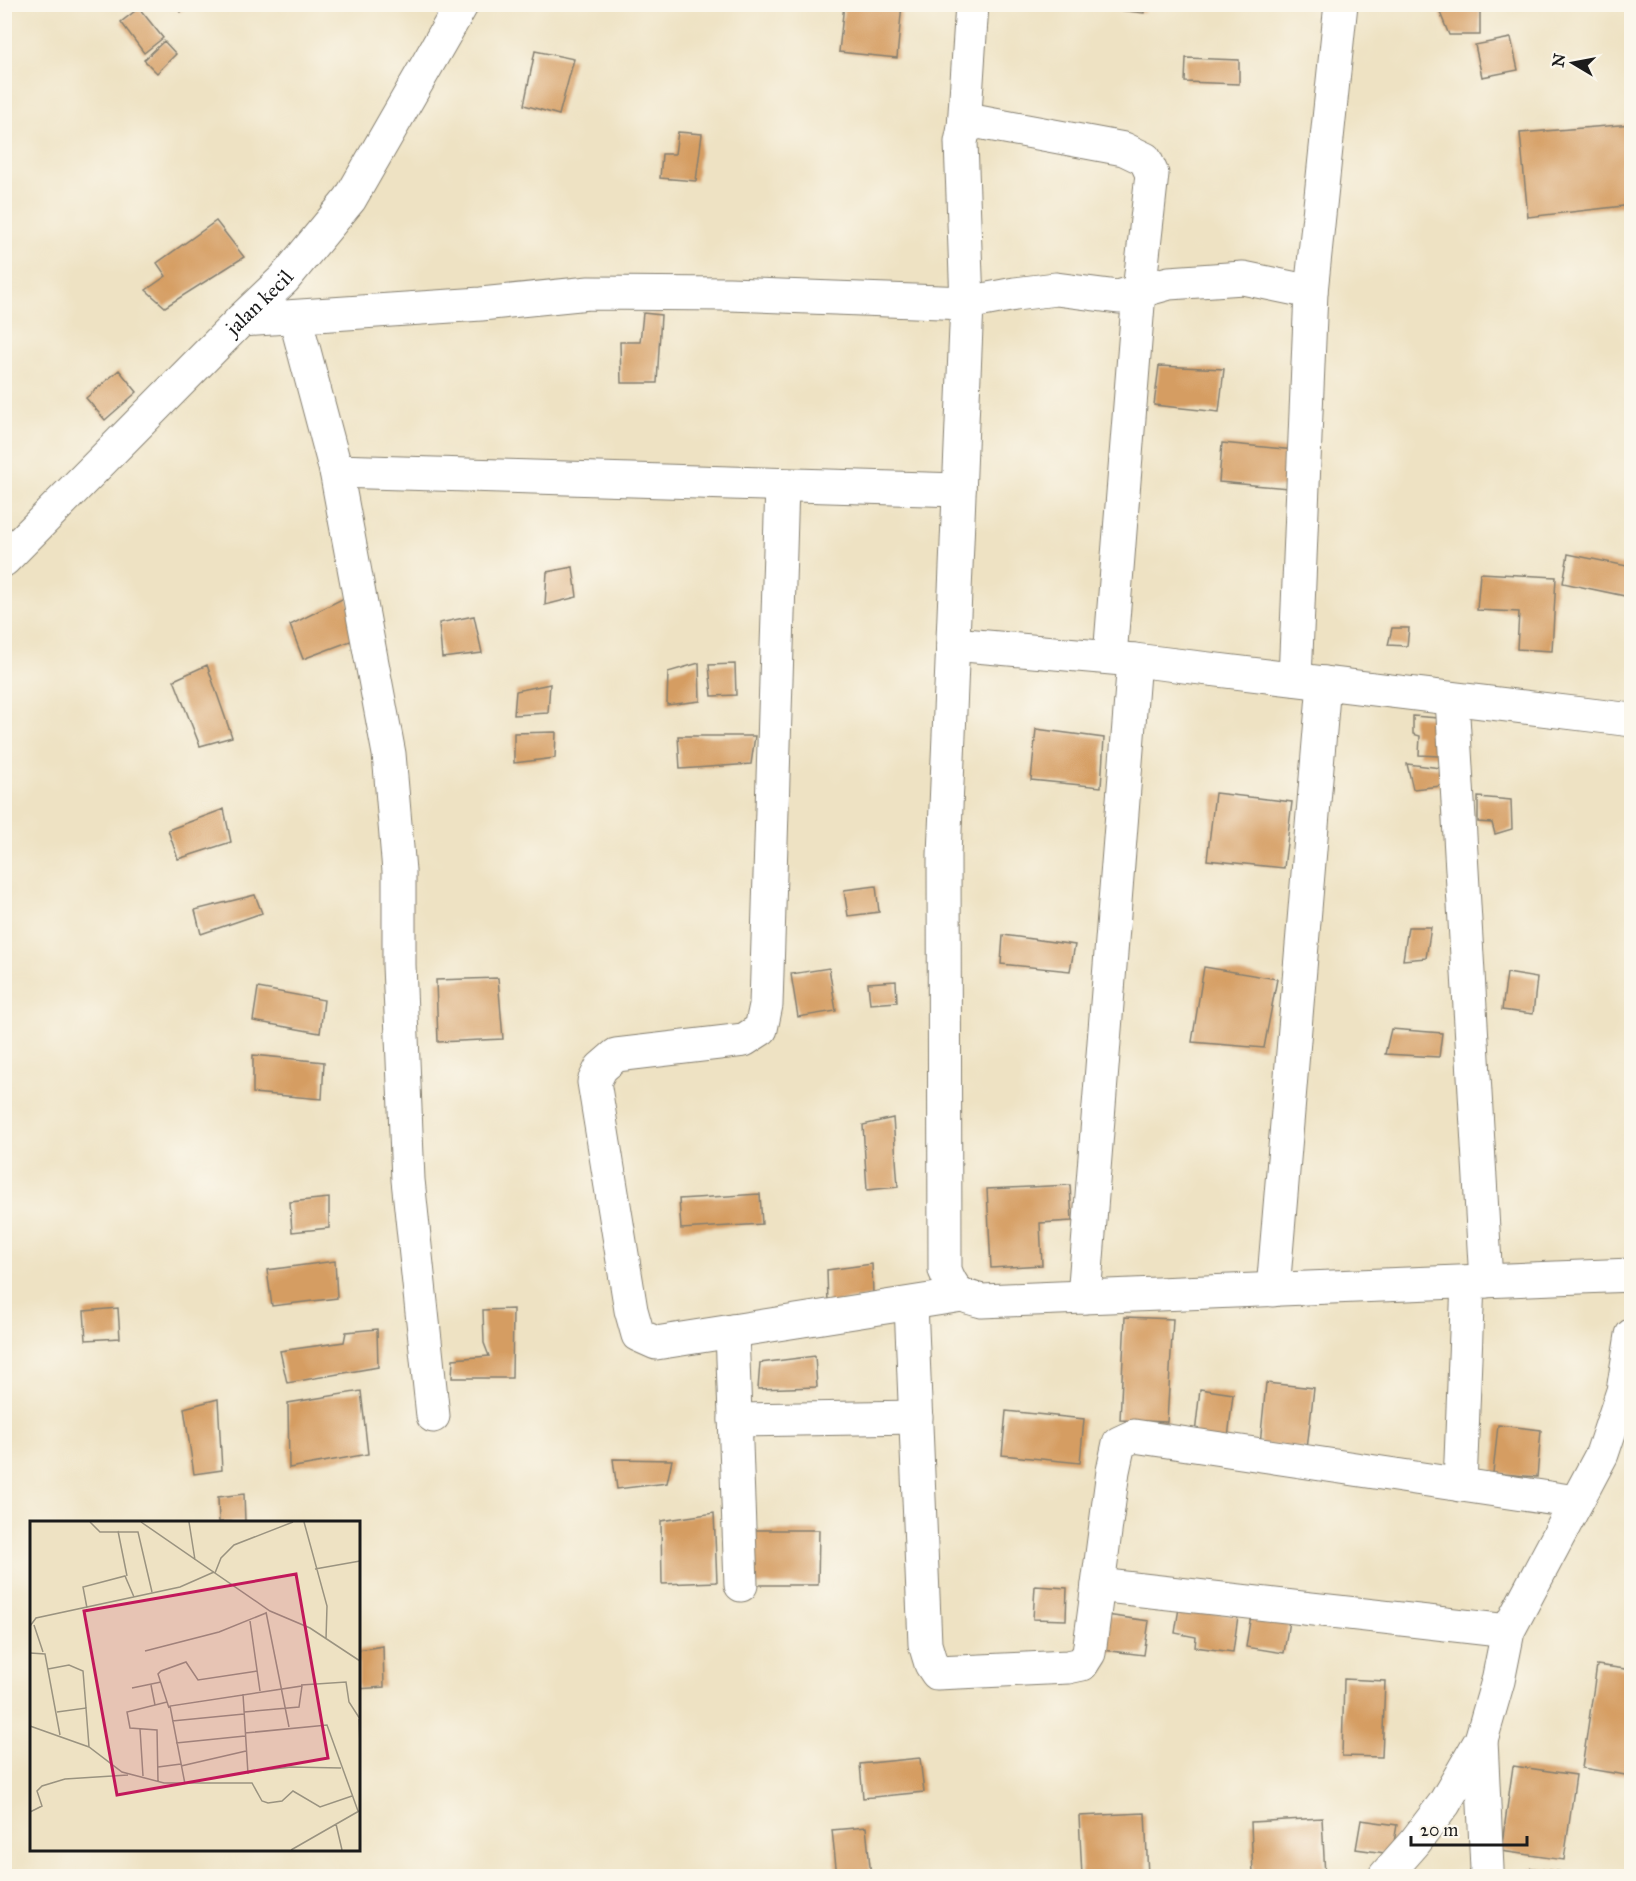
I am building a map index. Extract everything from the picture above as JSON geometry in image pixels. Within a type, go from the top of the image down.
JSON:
[{"type":"street","name":"jalan kecil","points":[[4,560],[284,279],[350,199],[462,4]]},
{"type":"street","points":[[962,1296],[951,1284],[945,1270],[944,855],[967,303],[961,142],[964,128],[972,4]]},
{"type":"street","points":[[1273,1290],[1309,681],[1311,292],[1341,4]]},
{"type":"street","points":[[964,128],[978,122],[1124,149],[1145,159],[1152,174],[1139,292],[1122,659],[1084,1297]]},
{"type":"street","points":[[241,320],[481,304],[589,293],[729,294],[967,303],[1056,289],[1118,297],[1169,283],[1243,278],[1311,292]]},
{"type":"street","points":[[295,317],[336,471],[389,754],[399,871],[399,965],[408,1180],[433,1416]]},
{"type":"street","points":[[336,471],[959,490]]},
{"type":"street","points":[[782,485],[766,1005],[761,1029],[744,1040],[616,1055],[601,1068],[594,1082],[631,1310],[638,1335],[656,1343],[962,1296],[981,1301],[1632,1275]]},
{"type":"street","points":[[953,644],[1122,659],[1632,720]]},
{"type":"street","points":[[1452,699],[1477,1281],[1460,1485]]},
{"type":"street","points":[[911,1304],[925,1644],[931,1664],[938,1673],[1068,1668],[1082,1664],[1089,1653],[1113,1471],[1119,1443],[1134,1436],[1576,1502]]},
{"type":"street","points":[[732,1331],[741,1585]]},
{"type":"street","points":[[1385,1876],[1415,1842],[1443,1804],[1481,1740],[1498,1681],[1508,1631],[1602,1454],[1623,1391],[1632,1335]]},
{"type":"street","points":[[735,1420],[916,1417]]},
{"type":"street","points":[[1098,1585],[1508,1631]]},
{"type":"street","points":[[1481,1740],[1486,1876]]},
{"type":"building","points":[[175,4],[190,4],[180,12]]},
{"type":"building","points":[[844,4],[902,4],[897,58],[839,52]]},
{"type":"building","points":[[1084,4],[1145,4],[1144,13],[1084,6]]},
{"type":"building","points":[[139,8],[163,38],[144,53],[121,22]]},
{"type":"building","points":[[1439,10],[1480,10],[1480,35],[1449,35]]},
{"type":"building","points":[[1511,38],[1518,70],[1482,77],[1475,45]]},
{"type":"building","points":[[164,41],[176,54],[157,73],[144,60]]},
{"type":"building","points":[[535,51],[574,59],[559,115],[524,105]]},
{"type":"building","points":[[1186,58],[1239,60],[1239,84],[1185,82]]},
{"type":"building","points":[[1632,124],[1632,205],[1528,217],[1520,133]]},
{"type":"building","points":[[678,132],[702,134],[696,181],[660,178],[662,154],[675,154]]},
{"type":"building","points":[[216,221],[244,257],[165,307],[146,290],[166,276],[157,263]]},
{"type":"building","points":[[643,313],[661,315],[657,383],[621,383],[620,342],[640,342]]},
{"type":"building","points":[[1159,366],[1224,369],[1219,412],[1154,405]]},
{"type":"building","points":[[119,370],[137,392],[105,420],[86,398]]},
{"type":"building","points":[[1222,443],[1295,450],[1288,488],[1219,482]]},
{"type":"building","points":[[1568,554],[1632,567],[1625,596],[1563,583]]},
{"type":"building","points":[[573,567],[577,597],[545,605],[547,572]]},
{"type":"building","points":[[1480,573],[1556,577],[1552,651],[1517,649],[1519,612],[1477,610]]},
{"type":"building","points":[[348,596],[356,639],[303,659],[290,625]]},
{"type":"building","points":[[474,616],[482,653],[442,658],[439,623]]},
{"type":"building","points":[[1392,628],[1409,628],[1407,646],[1388,645]]},
{"type":"building","points":[[699,663],[700,701],[667,705],[668,672]]},
{"type":"building","points":[[735,664],[736,695],[712,696],[709,665]]},
{"type":"building","points":[[207,665],[232,737],[200,746],[174,680]]},
{"type":"building","points":[[550,684],[548,713],[514,715],[516,691]]},
{"type":"building","points":[[1413,716],[1438,718],[1439,756],[1419,755],[1420,736],[1413,734]]},
{"type":"building","points":[[1036,729],[1104,738],[1101,787],[1031,780]]},
{"type":"building","points":[[556,732],[555,758],[514,763],[514,733]]},
{"type":"building","points":[[678,736],[755,736],[751,764],[680,769]]},
{"type":"building","points":[[1407,764],[1441,768],[1441,786],[1413,789]]},
{"type":"building","points":[[1215,793],[1292,802],[1284,868],[1207,860]]},
{"type":"building","points":[[1478,797],[1511,800],[1512,829],[1495,834],[1492,823],[1478,822]]},
{"type":"building","points":[[224,809],[231,842],[178,859],[168,830]]},
{"type":"building","points":[[876,886],[879,912],[848,916],[844,890]]},
{"type":"building","points":[[255,895],[262,913],[201,934],[195,910]]},
{"type":"building","points":[[1408,927],[1431,927],[1426,958],[1403,960]]},
{"type":"building","points":[[1003,935],[1075,945],[1070,971],[1001,964]]},
{"type":"building","points":[[1204,967],[1277,979],[1264,1048],[1192,1042]]},
{"type":"building","points":[[829,968],[836,1011],[798,1017],[791,974]]},
{"type":"building","points":[[1507,973],[1537,978],[1533,1014],[1502,1010]]},
{"type":"building","points":[[498,978],[503,1039],[438,1042],[436,980]]},
{"type":"building","points":[[896,981],[897,1002],[870,1004],[868,983]]},
{"type":"building","points":[[258,988],[324,1000],[320,1033],[253,1021]]},
{"type":"building","points":[[1391,1029],[1442,1033],[1439,1057],[1385,1054]]},
{"type":"building","points":[[253,1055],[324,1062],[322,1099],[253,1093]]},
{"type":"building","points":[[893,1118],[898,1187],[867,1190],[863,1125]]},
{"type":"building","points":[[1070,1185],[1072,1221],[1040,1223],[1042,1265],[991,1268],[987,1189]]},
{"type":"building","points":[[760,1194],[762,1224],[681,1229],[679,1199]]},
{"type":"building","points":[[329,1198],[329,1228],[292,1232],[290,1202]]},
{"type":"building","points":[[335,1261],[337,1298],[272,1306],[267,1270]]},
{"type":"building","points":[[872,1264],[873,1296],[828,1304],[827,1270]]},
{"type":"building","points":[[118,1308],[120,1338],[86,1340],[84,1311]]},
{"type":"building","points":[[513,1309],[512,1378],[452,1378],[453,1359],[489,1356],[484,1343],[483,1310]]},
{"type":"building","points":[[1125,1317],[1173,1319],[1167,1422],[1120,1420]]},
{"type":"building","points":[[377,1329],[378,1367],[287,1383],[280,1351],[344,1342],[346,1332]]},
{"type":"building","points":[[815,1356],[817,1387],[758,1389],[760,1363]]},
{"type":"building","points":[[1266,1383],[1314,1388],[1307,1449],[1260,1444]]},
{"type":"building","points":[[1200,1389],[1233,1394],[1227,1447],[1194,1443]]},
{"type":"building","points":[[361,1391],[368,1454],[289,1468],[288,1403]]},
{"type":"building","points":[[218,1399],[222,1470],[194,1474],[184,1408]]},
{"type":"building","points":[[1006,1411],[1084,1419],[1080,1463],[1002,1455]]},
{"type":"building","points":[[1498,1425],[1541,1430],[1537,1477],[1493,1473]]},
{"type":"building","points":[[613,1459],[672,1460],[667,1483],[617,1489]]},
{"type":"building","points":[[244,1494],[245,1521],[219,1521],[218,1497]]},
{"type":"building","points":[[714,1513],[717,1582],[662,1584],[661,1521]]},
{"type":"building","points":[[754,1530],[819,1530],[818,1585],[754,1585]]},
{"type":"building","points":[[1035,1586],[1067,1588],[1066,1620],[1033,1619]]},
{"type":"building","points":[[1179,1608],[1238,1616],[1233,1652],[1195,1647],[1196,1637],[1175,1633]]},
{"type":"building","points":[[1252,1608],[1290,1614],[1284,1653],[1246,1647]]},
{"type":"building","points":[[1099,1614],[1149,1621],[1144,1655],[1094,1649]]},
{"type":"building","points":[[383,1646],[384,1687],[360,1689],[360,1650]]},
{"type":"building","points":[[1597,1665],[1632,1670],[1632,1776],[1582,1768]]},
{"type":"building","points":[[1344,1679],[1385,1681],[1382,1757],[1342,1756]]},
{"type":"building","points":[[920,1758],[924,1792],[863,1798],[860,1764]]},
{"type":"building","points":[[1513,1766],[1576,1775],[1564,1860],[1501,1851]]},
{"type":"building","points":[[1145,1813],[1148,1876],[1082,1876],[1079,1816]]},
{"type":"building","points":[[1322,1818],[1325,1876],[1253,1876],[1251,1822]]},
{"type":"building","points":[[1361,1820],[1397,1825],[1392,1854],[1356,1849]]},
{"type":"building","points":[[866,1827],[871,1876],[837,1876],[832,1830]]},
{"type":"building","points":[[1531,1868],[1584,1875],[1584,1876],[1530,1876]]}]
